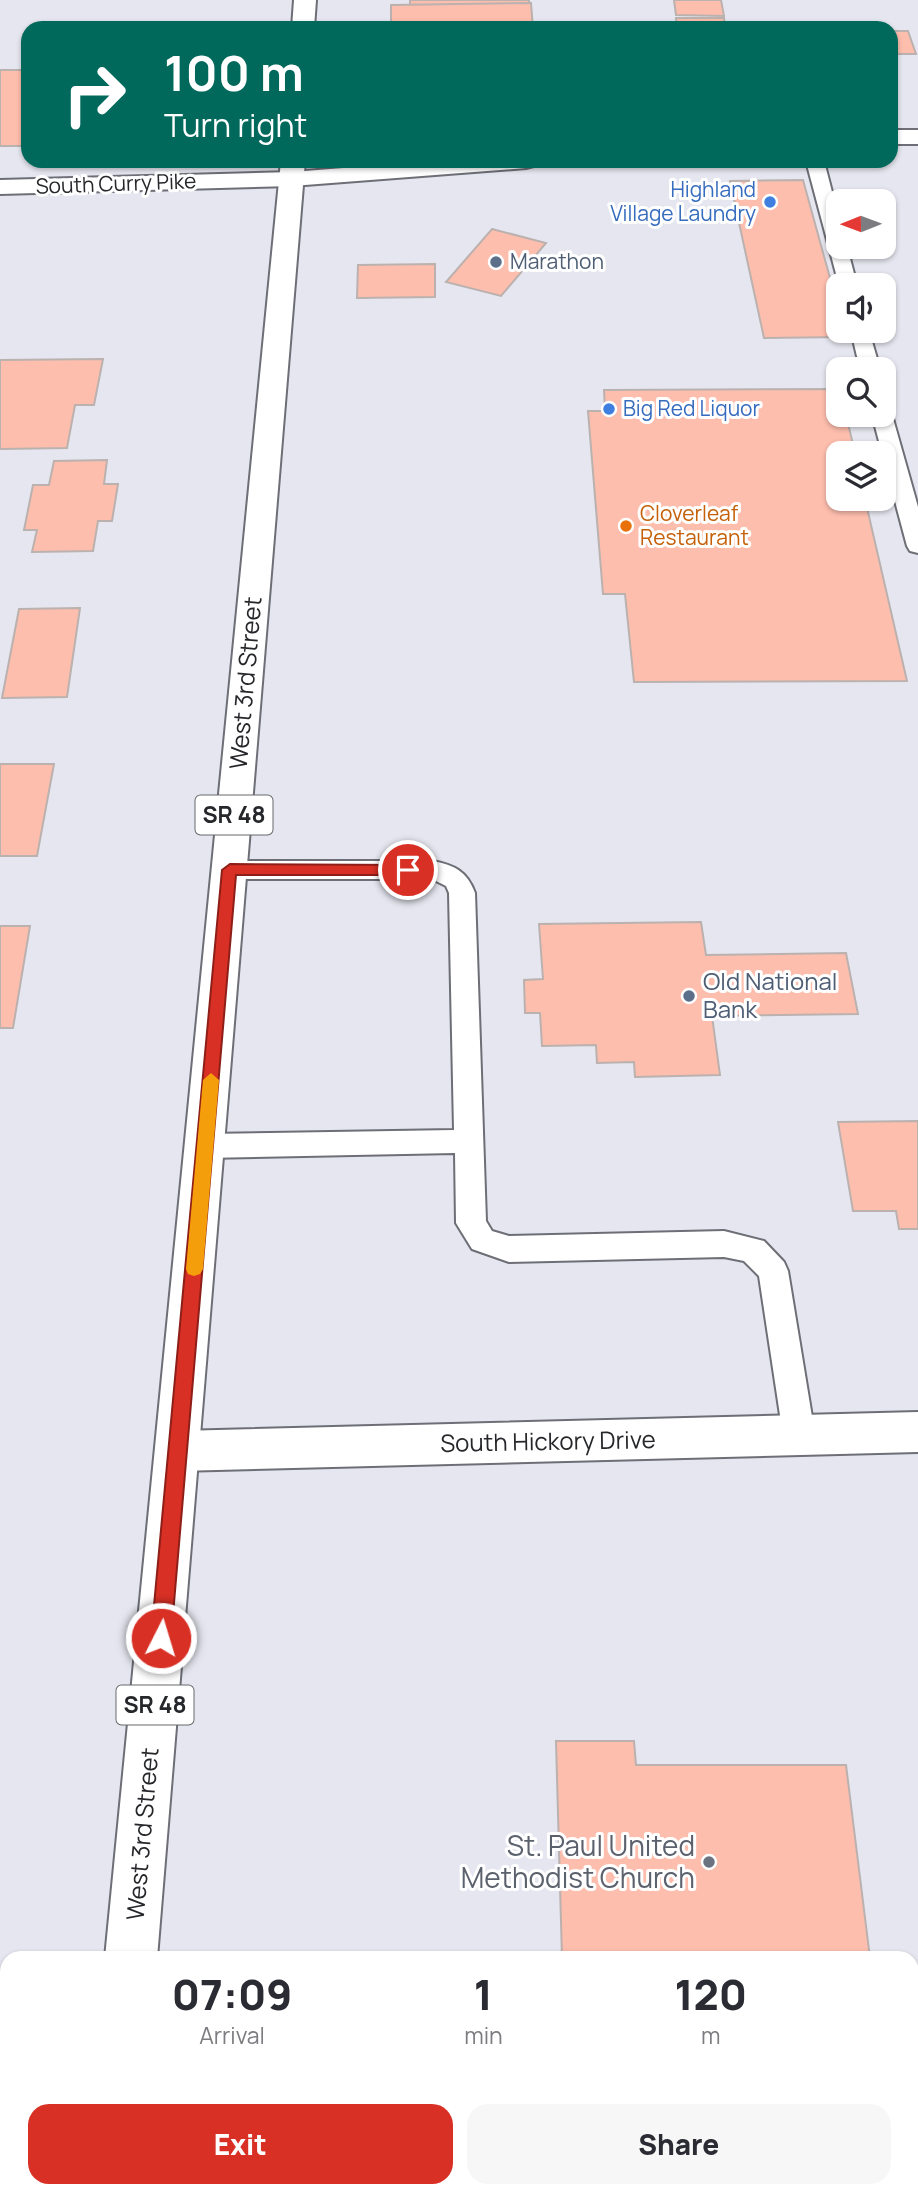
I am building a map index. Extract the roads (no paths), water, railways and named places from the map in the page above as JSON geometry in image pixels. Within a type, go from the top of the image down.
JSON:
[{"type":"main road","points":[[304,21],[305,0]]},
{"type":"main road","points":[[898,137],[918,137]]},
{"type":"main road","name":"South Curry Pike","points":[[0,187],[345,168]]},
{"type":"main road","name":"West 3rd Street","points":[[132,1951],[293,170]]},
{"type":"main road","name":"South Hickory Drive","points":[[178,1451],[918,1432]]},
{"type":"lane","points":[[817,168],[845,273]]},
{"type":"lane","points":[[886,427],[918,546]]},
{"type":"lane","points":[[230,870],[432,870],[446,872],[458,880],[463,894],[471,1223],[482,1240],[509,1249],[724,1244],[754,1250],[773,1271],[799,1436]]},
{"type":"lane","points":[[205,1146],[469,1141]]},
{"type":"place","name":"Highland Village Laundry","points":[[770,202]]},
{"type":"place","name":"Marathon","points":[[496,262]]},
{"type":"place","name":"Big Red Liquor","points":[[609,409]]},
{"type":"place","name":"Cloverleaf Restaurant","points":[[626,526]]},
{"type":"place","name":"Old National Bank","points":[[689,996]]},
{"type":"place","name":"St. Paul United Methodist Church","points":[[709,1862]]}]
